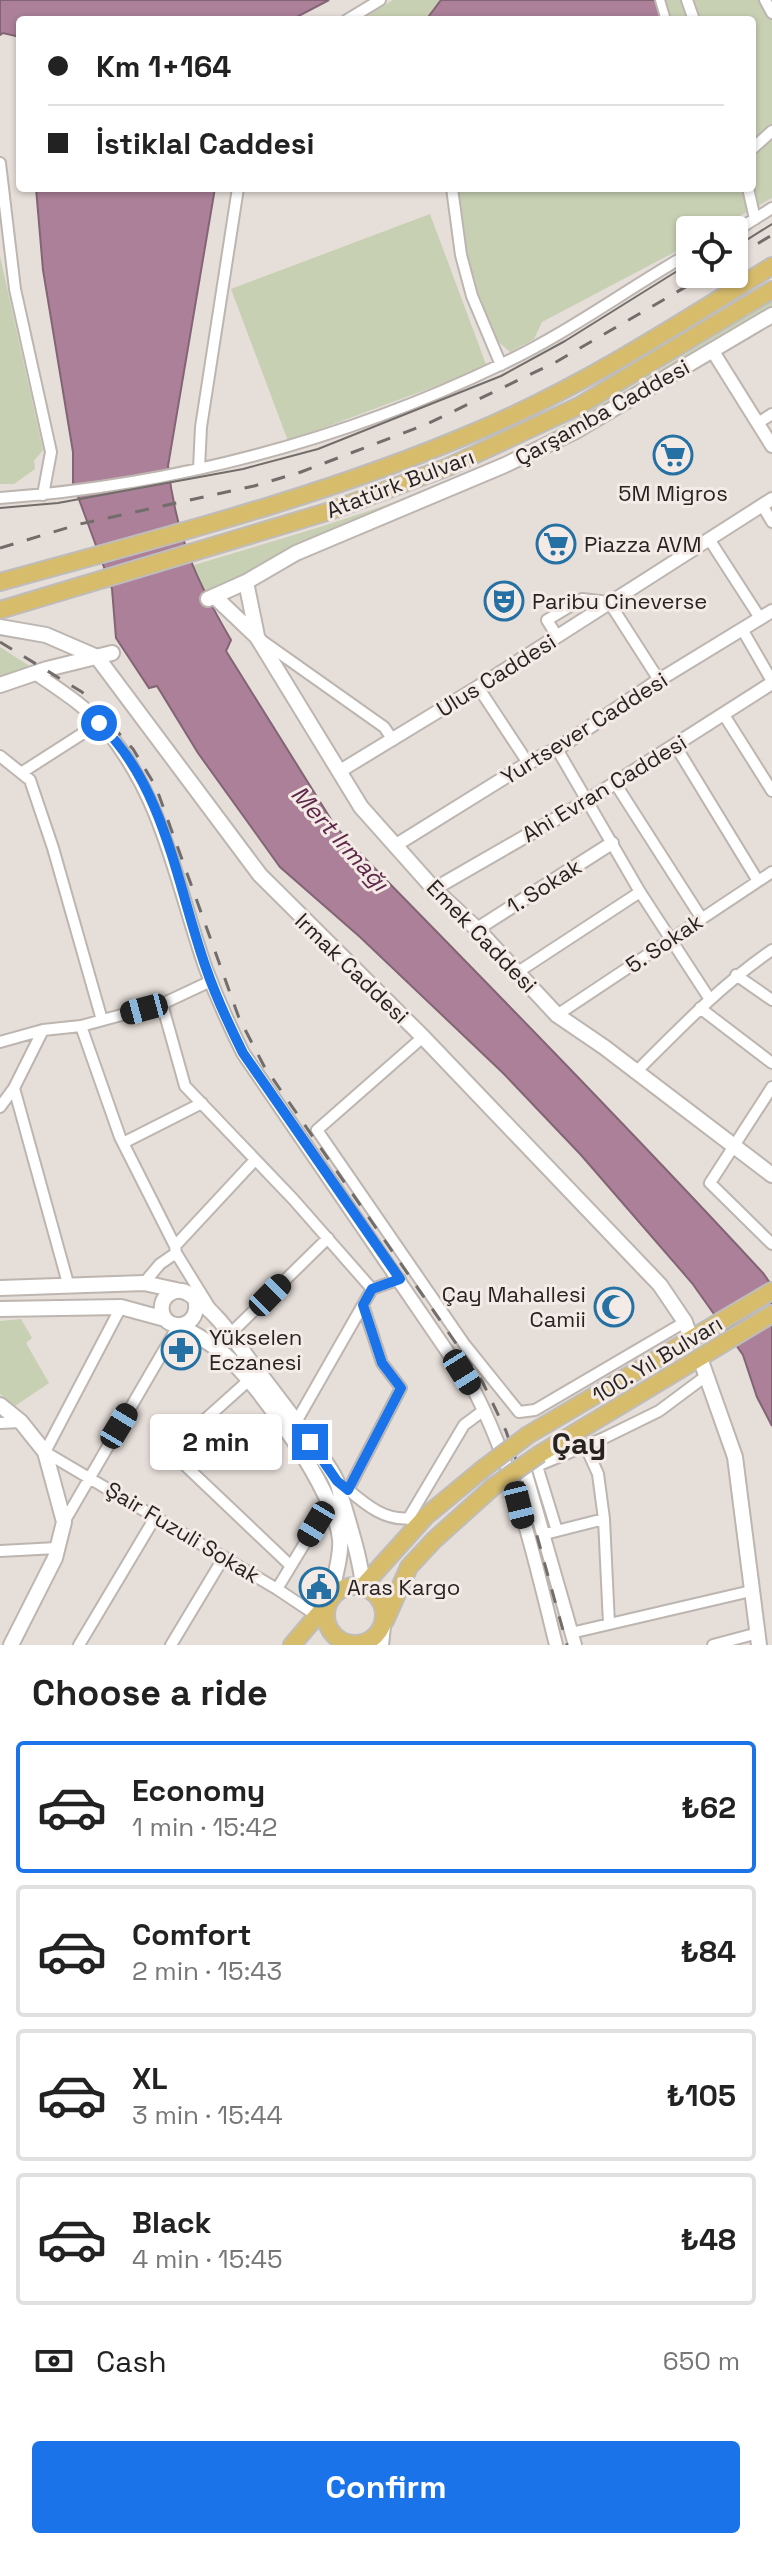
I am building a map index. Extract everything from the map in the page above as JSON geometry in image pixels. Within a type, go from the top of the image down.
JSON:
[{"type":"main road","name":"Atatürk Bulvarı","points":[[0,582],[329,487],[477,432],[597,372],[772,266]]},
{"type":"main road","name":"Atatürk Bulvarı","points":[[0,610],[330,511],[448,467],[579,406],[772,290]]},
{"type":"main road","name":"Çarşamba Caddesi","points":[[211,597],[246,582],[296,553],[505,465],[574,432],[772,315]]},
{"type":"main road","name":"Emek Caddesi","points":[[246,582],[257,637]]},
{"type":"main road","name":"Emek Caddesi","points":[[211,597],[257,637],[361,807],[434,889],[477,929],[557,1015],[772,1175]]},
{"type":"main road","name":"Irmak Caddesi","points":[[0,627],[46,635],[104,655],[260,875],[423,1037],[660,1285],[685,1322],[691,1339]]},
{"type":"main road","points":[[0,685],[104,655]]},
{"type":"main road","points":[[0,1288],[144,1283],[187,1292],[212,1309],[343,1486],[363,1586]]},
{"type":"main road","points":[[176,1290],[162,1302],[162,1311],[172,1323],[187,1324],[195,1317],[195,1298]]},
{"type":"main road","name":"100. Yıl Bulvarı","points":[[363,1586],[426,1516],[528,1435],[772,1291]]},
{"type":"main road","points":[[0,1309],[121,1307],[172,1323],[200,1336],[227,1357],[273,1411],[317,1476],[329,1503],[341,1540],[326,1608],[331,1633],[344,1644],[363,1644],[378,1634],[383,1626]]},
{"type":"main road","name":"100. Yıl Bulvarı","points":[[383,1626],[409,1567],[494,1486],[540,1454],[772,1314]]},
{"type":"main road","points":[[700,1358],[735,1457],[759,1639]]},
{"type":"main road","points":[[0,1405],[21,1422],[45,1452],[64,1522],[55,1558],[11,1645]]},
{"type":"main road","points":[[292,1645],[344,1588],[363,1586],[379,1597],[384,1606],[381,1645]]},
{"type":"street","points":[[361,16],[380,0]]},
{"type":"street","points":[[765,0],[772,13]]},
{"type":"street","points":[[756,145],[772,131]]},
{"type":"street","points":[[0,163],[15,289],[51,452],[43,495]]},
{"type":"street","points":[[194,469],[237,192]]},
{"type":"street","points":[[453,192],[461,255],[472,296],[501,365]]},
{"type":"street","points":[[749,192],[755,219]]},
{"type":"street","points":[[748,223],[772,208]]},
{"type":"street","points":[[0,498],[63,493],[194,469],[263,455],[314,439],[387,413],[501,365],[676,262]]},
{"type":"street","points":[[712,350],[772,446]]},
{"type":"street","points":[[758,423],[772,414]]},
{"type":"street","points":[[767,502],[772,522]]},
{"type":"street","name":"Ulus Caddesi","points":[[340,771],[478,687],[767,502]]},
{"type":"street","points":[[709,539],[760,618]]},
{"type":"street","points":[[557,636],[547,620],[582,599],[609,602],[659,680]]},
{"type":"street","name":"Yurtsever Caddesi","points":[[396,845],[528,763],[557,749],[659,680],[772,611]]},
{"type":"street","points":[[742,629],[772,682]]},
{"type":"street","points":[[257,637],[384,727],[393,740]]},
{"type":"street","points":[[35,673],[72,698],[99,723],[131,764],[153,806],[211,981],[243,1053],[400,1279],[484,1410],[519,1505],[556,1645]]},
{"type":"street","name":"Ahi Evran Caddesi","points":[[434,889],[587,801],[772,682]]},
{"type":"street","points":[[478,687],[528,763]]},
{"type":"street","points":[[724,715],[772,791]]},
{"type":"street","points":[[21,773],[99,723]]},
{"type":"street","points":[[675,745],[758,881]]},
{"type":"street","points":[[557,749],[640,892],[709,998]]},
{"type":"street","points":[[0,756],[30,780],[53,848],[102,1020]]},
{"type":"street","points":[[615,783],[702,919]]},
{"type":"street","name":"1. Sokak","points":[[477,929],[612,843]]},
{"type":"street","name":"5. Sokak","points":[[557,1015],[772,872]]},
{"type":"street","points":[[518,972],[640,892]]},
{"type":"street","points":[[635,1073],[709,998],[772,950]]},
{"type":"street","points":[[736,975],[772,1000]]},
{"type":"street","points":[[0,1042],[43,1030],[81,1026],[162,1004],[211,981]]},
{"type":"street","points":[[162,1004],[185,1086],[372,1289]]},
{"type":"street","points":[[700,1008],[772,1063]]},
{"type":"street","points":[[81,1026],[123,1143],[176,1250],[212,1309]]},
{"type":"street","points":[[0,1107],[14,1088],[43,1030]]},
{"type":"street","points":[[423,1037],[317,1130],[465,1345],[519,1412],[535,1410],[685,1322]]},
{"type":"street","points":[[772,1087],[710,1183],[772,1244]]},
{"type":"street","points":[[14,1088],[69,1287]]},
{"type":"street","points":[[123,1143],[202,1103]]},
{"type":"street","points":[[144,1283],[255,1160]]},
{"type":"street","points":[[232,1332],[328,1238]]},
{"type":"street","points":[[296,1422],[372,1289],[400,1279]]},
{"type":"street","points":[[363,1305],[382,1363],[401,1388],[343,1486],[371,1509],[399,1520],[426,1516]]},
{"type":"street","points":[[45,1452],[121,1307]]},
{"type":"street","points":[[64,1522],[172,1323]]},
{"type":"street","points":[[706,1376],[659,1411],[537,1466],[573,1639],[609,1624],[751,1591]]},
{"type":"street","points":[[248,1381],[170,1451],[291,1566]]},
{"type":"street","points":[[408,1519],[464,1425],[484,1410]]},
{"type":"street","points":[[0,1423],[21,1422]]},
{"type":"street","points":[[585,1445],[598,1474],[604,1519],[609,1624]]},
{"type":"street","name":"Şair Fuzuli Sokak","points":[[45,1452],[156,1516],[319,1617]]},
{"type":"street","points":[[525,1471],[551,1532]]},
{"type":"street","points":[[277,1589],[329,1503]]},
{"type":"street","points":[[79,1645],[156,1516]]},
{"type":"street","points":[[551,1532],[604,1519]]},
{"type":"street","points":[[0,1551],[57,1548]]},
{"type":"street","points":[[171,1645],[224,1557]]},
{"type":"street","points":[[713,1645],[759,1639]]},
{"type":"green space","points":[[393,0],[772,0],[772,198],[740,216],[676,216],[676,251],[542,322],[534,339],[510,352],[493,337],[473,279],[464,249],[458,192],[756,192],[756,16],[367,16]]},
{"type":"green space","points":[[430,214],[487,367],[288,441],[231,289]]},
{"type":"green space","points":[[0,256],[43,450],[34,461],[35,469],[14,484],[0,484]]},
{"type":"green space","points":[[772,301],[772,307],[569,430],[485,469],[331,530],[206,598],[191,566],[377,508],[486,465],[596,408]]},
{"type":"green space","points":[[0,647],[31,667],[0,677]]},
{"type":"green space","points":[[21,1319],[32,1338],[26,1343],[49,1383],[15,1406],[0,1394],[0,1321]]},
{"type":"water","points":[[0,0],[329,0],[299,16],[16,16],[16,36],[0,35]]},
{"type":"water","points":[[441,0],[657,0],[663,16],[429,16]]},
{"type":"water","name":"Mert Irmağı","points":[[36,192],[214,192],[168,466],[176,514],[189,557],[231,640],[226,651],[347,840],[609,1109],[763,1273],[772,1286],[772,1426],[757,1397],[743,1355],[692,1283],[581,1155],[503,1073],[360,937],[280,867],[198,753],[157,686],[149,688],[116,638],[112,589],[73,483],[73,452],[43,270]]},
{"type":"tram line","points":[[748,239],[772,224]]},
{"type":"tram line","points":[[0,508],[58,503],[243,469],[318,449],[501,376],[565,341],[676,272]]},
{"type":"railway","points":[[748,250],[772,235]]},
{"type":"railway","points":[[0,548],[80,524],[254,486],[301,472],[427,424],[556,362],[684,288]]},
{"type":"railway","points":[[0,642],[82,692],[133,749],[156,787],[239,1018],[264,1066],[482,1381],[506,1431],[567,1645]]},
{"type":"place","name":"5M Migros","points":[[673,455]]},
{"type":"place","name":"Piazza AVM","points":[[556,544]]},
{"type":"place","name":"Paribu Cineverse","points":[[504,601]]},
{"type":"place","name":"Çay Mahallesi Camii","points":[[614,1307]]},
{"type":"place","name":"Yükselen Eczanesi","points":[[181,1350]]},
{"type":"place","name":"Aras Kargo","points":[[319,1587]]},
{"type":"district","name":"Çay","points":[[579,1443]]},
{"type":"route","points":[[99,723],[131,764],[153,806],[178,874],[206,967],[243,1053],[400,1279],[372,1289],[363,1305],[382,1363],[401,1388],[348,1490],[337,1481],[310,1442]]}]
